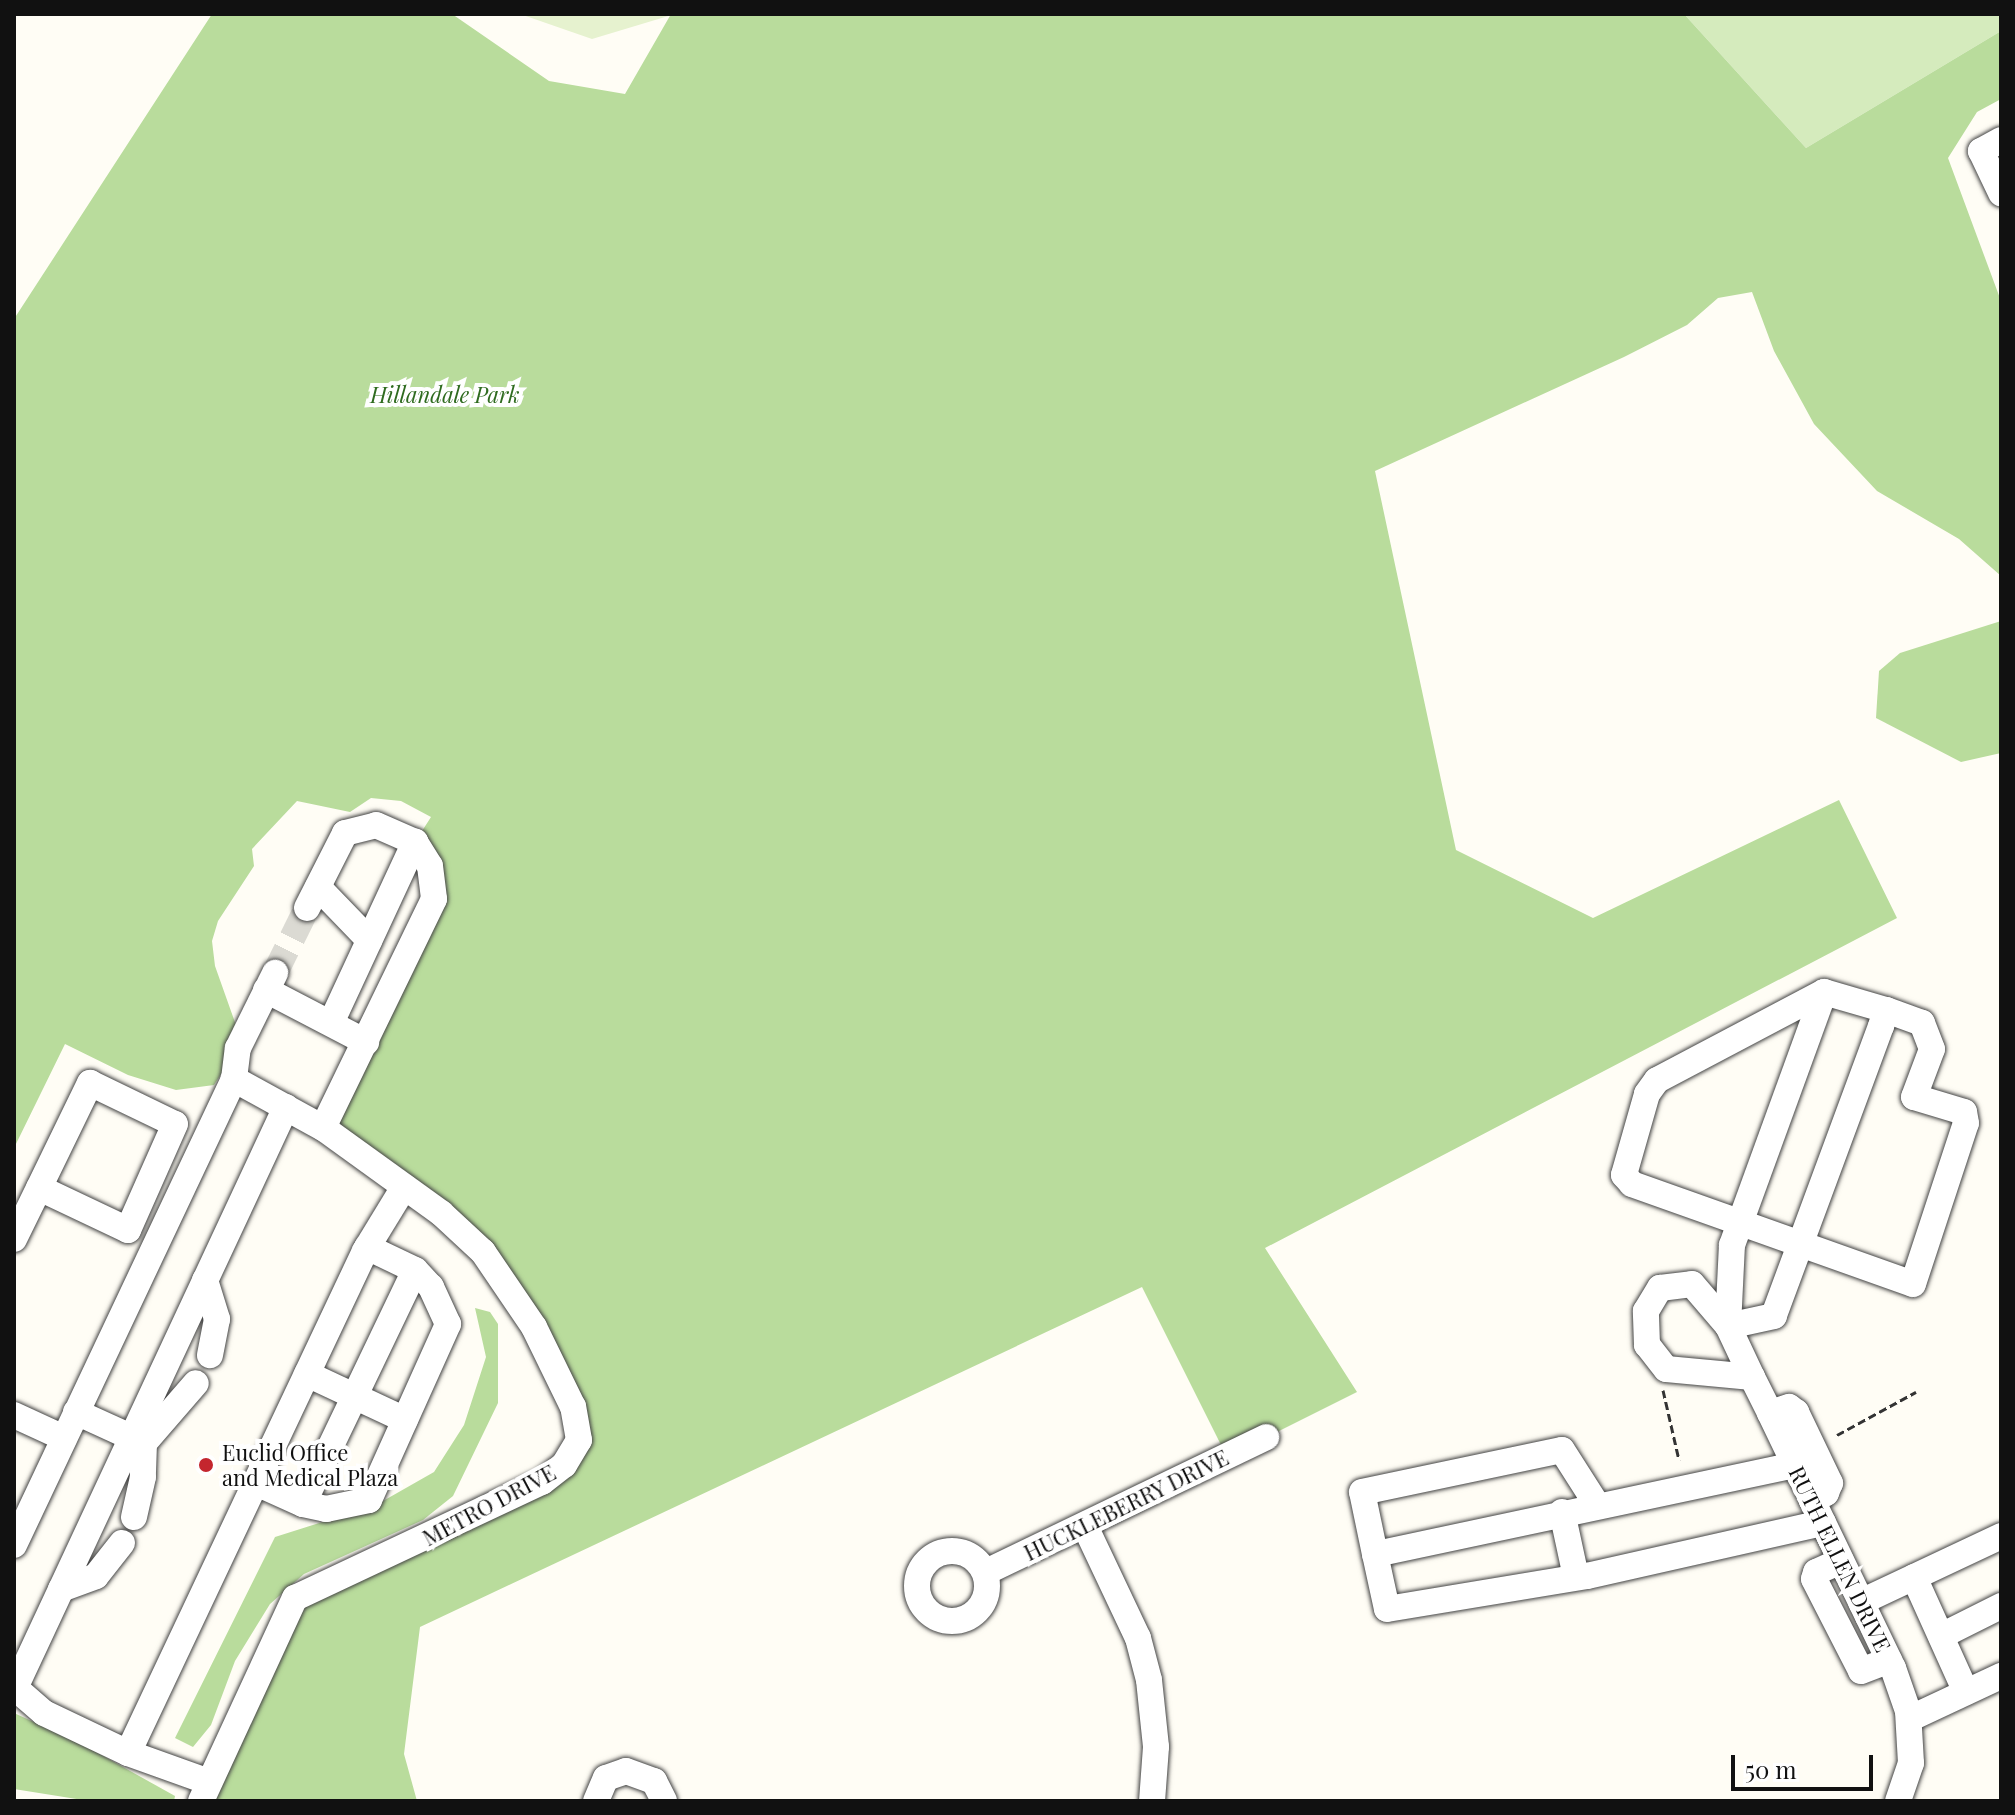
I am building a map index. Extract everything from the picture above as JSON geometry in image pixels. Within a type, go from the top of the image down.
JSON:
[{"type":"street","points":[[2001,140],[1981,151],[2001,193]]},
{"type":"street","points":[[323,1128],[434,899],[430,866],[415,842],[376,825],[345,833],[313,898],[369,940]]},
{"type":"street","points":[[331,1023],[415,842]]},
{"type":"street","points":[[14,1545],[234,1079],[238,1048],[270,982],[331,1023],[366,1042]]},
{"type":"street","points":[[1728,1326],[1727,1277],[1740,1223],[1824,992]]},
{"type":"street","points":[[1824,992],[1922,1023],[1932,1049],[1914,1097],[1964,1112],[1966,1123],[1913,1284],[1632,1184],[1624,1175],[1647,1094],[1657,1080],[1824,992]]},
{"type":"street","points":[[1728,1326],[1774,1316],[1886,1010]]},
{"type":"street","name":"METRO DRIVE","points":[[205,1792],[295,1598],[542,1482],[564,1465],[579,1440],[573,1407],[534,1327],[483,1252],[404,1187],[323,1128],[234,1079]]},
{"type":"street","points":[[14,1239],[90,1083],[175,1124],[128,1230],[39,1188]]},
{"type":"street","points":[[205,1792],[44,1713],[14,1688],[137,1440],[205,1280],[286,1107]]},
{"type":"street","points":[[128,1753],[367,1247],[404,1187]]},
{"type":"street","points":[[256,1483],[303,1504],[326,1509],[369,1500],[448,1324],[431,1287],[415,1270],[367,1247]]},
{"type":"street","points":[[303,1504],[415,1270]]},
{"type":"street","points":[[205,1280],[217,1319],[210,1355]]},
{"type":"street","points":[[1728,1326],[1692,1284],[1660,1288],[1646,1311],[1647,1345],[1666,1369],[1681,1374],[1752,1377]]},
{"type":"street","name":"RUTH ELLEN DRIVE","points":[[1728,1326],[1889,1660],[1909,1719],[1911,1763],[1898,1801]]},
{"type":"street","points":[[307,1374],[405,1420]]},
{"type":"street","points":[[137,1440],[196,1383]]},
{"type":"street","points":[[1597,1505],[1562,1450],[1362,1492],[1387,1609],[1576,1577],[1817,1511],[1830,1483],[1823,1468],[1796,1412],[1789,1407],[1770,1413]]},
{"type":"street","points":[[76,1412],[137,1440]]},
{"type":"street","points":[[14,1415],[64,1438]]},
{"type":"street","name":"HUCKLEBERRY DRIVE","points":[[986,1572],[1266,1437]]},
{"type":"street","points":[[134,1517],[143,1477],[137,1440]]},
{"type":"street","points":[[1375,1554],[1795,1465]]},
{"type":"street","points":[[1562,1512],[1576,1577]]},
{"type":"street","points":[[1085,1526],[1138,1638],[1149,1680],[1156,1747],[1152,1801]]},
{"type":"street","points":[[1861,1602],[2001,1536]]},
{"type":"street","points":[[61,1589],[96,1576],[122,1543]]},
{"type":"street","points":[[1841,1561],[1816,1572],[1814,1579],[1861,1671],[1889,1660]]},
{"type":"street","points":[[1914,1577],[1966,1692]]},
{"type":"street","points":[[1941,1636],[2001,1606]]},
{"type":"street","points":[[1909,1719],[2001,1676]]},
{"type":"street","points":[[596,1801],[606,1778],[626,1771],[654,1781],[664,1801]]},
{"type":"path","points":[[1661,1378],[1679,1460]]},
{"type":"path","points":[[1837,1435],[1916,1392]]},
{"type":"green space","name":"Hillandale Park","points":[[212,14],[452,14],[549,81],[625,94],[671,14],[1684,14],[1806,148],[2001,31],[2001,99],[1977,112],[1948,158],[2001,301],[2001,576],[1959,539],[1877,491],[1814,424],[1774,351],[1752,292],[1718,298],[1687,325],[1624,357],[1375,471],[1456,850],[1593,918],[1839,800],[1897,918],[1265,1248],[1357,1392],[1227,1457],[1142,1287],[420,1627],[404,1754],[417,1801],[201,1801],[295,1598],[471,1518],[579,1440],[483,1252],[323,1128],[434,900],[415,842],[431,817],[401,801],[371,798],[350,812],[297,801],[252,849],[254,866],[218,921],[212,941],[215,966],[237,1028],[229,1062],[214,1085],[176,1090],[128,1075],[65,1044],[14,1148],[14,319]]},
{"type":"green space","points":[[520,14],[675,14],[592,39]]},
{"type":"green space","points":[[1684,14],[2001,14],[2001,31],[1806,148]]},
{"type":"green space","points":[[2001,621],[2001,753],[1961,762],[1876,718],[1879,671],[1900,653]]},
{"type":"green space","points":[[475,1308],[490,1312],[498,1324],[498,1403],[453,1496],[423,1520],[304,1574],[270,1604],[235,1661],[211,1725],[193,1747],[175,1738],[275,1537],[376,1505],[434,1472],[464,1425],[486,1357]]},
{"type":"green space","points":[[14,1713],[80,1743],[175,1796],[174,1801],[89,1801],[14,1789]]},
{"type":"tunnel","points":[[275,973],[307,908]]},
{"type":"place","name":"Euclid Office and Medical Plaza","points":[[206,1465]]}]
